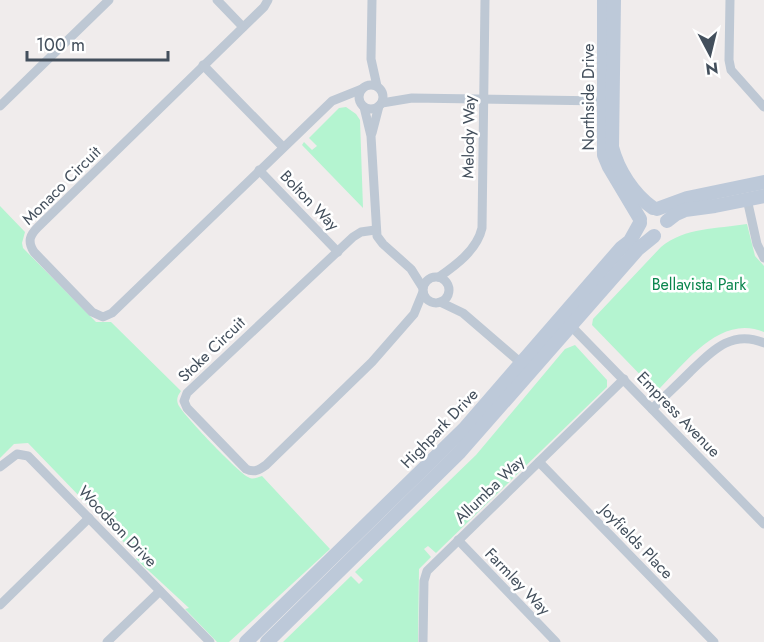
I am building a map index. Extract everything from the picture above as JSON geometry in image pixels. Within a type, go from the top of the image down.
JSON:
[{"type":"street","points":[[0,106],[109,0]]},
{"type":"street","points":[[217,0],[243,27]]},
{"type":"street","name":"Monaco Circuit","points":[[268,0],[264,7],[30,236],[30,246],[92,312],[99,316],[107,316],[332,101],[363,88]]},
{"type":"street","points":[[372,0],[371,59],[359,96],[371,136],[375,230],[379,240],[411,269],[427,300],[463,313]]},
{"type":"street","name":"Melody Way","points":[[436,277],[457,265],[477,241],[482,228],[485,0]]},
{"type":"street","name":"Northside Drive","points":[[604,0],[608,101],[614,155],[637,194],[655,209]]},
{"type":"street","name":"Northside Drive","points":[[614,0],[604,154],[640,221]]},
{"type":"street","points":[[730,0],[729,60],[731,70],[764,107]]},
{"type":"street","points":[[371,59],[383,96],[371,136]]},
{"type":"street","points":[[203,65],[283,147]]},
{"type":"street","points":[[363,88],[370,85],[412,98]]},
{"type":"street","points":[[338,98],[372,109],[412,98],[608,101]]},
{"type":"street","name":"Bolton Way","points":[[259,170],[338,252]]},
{"type":"street","points":[[764,182],[687,198],[645,212],[640,221],[643,231],[654,236],[662,233],[667,221],[676,213],[764,196]]},
{"type":"street","points":[[747,199],[757,244],[764,258]]},
{"type":"street","points":[[655,209],[664,213],[667,221]]},
{"type":"street","name":"Highpark Drive","points":[[267,642],[460,453],[566,321],[621,248],[630,241],[640,221]]},
{"type":"street","name":"Stoke Circuit","points":[[375,230],[357,234],[194,385],[184,398],[185,405],[191,413],[246,469],[253,472],[266,465],[372,362],[414,314],[423,290]]},
{"type":"street","name":"Highpark Drive","points":[[566,321],[654,236]]},
{"type":"street","name":"Melody Way","points":[[449,289],[457,265]]},
{"type":"street","points":[[411,269],[446,281],[463,313],[526,368]]},
{"type":"street","points":[[423,290],[426,281],[436,277]]},
{"type":"street","points":[[438,303],[447,297],[449,289]]},
{"type":"street","name":"Stoke Circuit","points":[[414,314],[438,303]]},
{"type":"street","name":"Empress Avenue","points":[[566,321],[764,524]]},
{"type":"street","points":[[652,409],[718,346],[734,339],[744,338],[764,343]]},
{"type":"street","name":"Highpark Drive","points":[[246,642],[526,368]]},
{"type":"street","name":"Allumba Way","points":[[423,642],[425,574],[624,379]]},
{"type":"street","name":"Woodson Drive","points":[[0,466],[17,454],[28,456],[210,642]]},
{"type":"street","name":"Joyfields Place","points":[[539,462],[714,642]]},
{"type":"street","points":[[0,605],[89,518]]},
{"type":"street","name":"Farmley Way","points":[[458,540],[556,642]]},
{"type":"street","points":[[107,642],[160,591]]},
{"type":"green space","points":[[346,107],[360,120],[363,208],[302,145],[304,142],[312,150],[317,146],[309,138],[339,108]]},
{"type":"green space","points":[[0,206],[25,232],[23,248],[96,322],[111,322],[181,391],[177,400],[178,404],[211,442],[248,477],[253,479],[262,476],[330,549],[229,642],[217,642],[185,609],[189,608],[136,559],[138,557],[28,443],[14,444],[0,458]]},
{"type":"green space","name":"Bellavista Park","points":[[747,224],[755,256],[764,266],[764,332],[748,328],[733,329],[719,335],[693,354],[660,388],[653,388],[592,325],[593,319],[670,240],[691,232]]},
{"type":"green space","points":[[575,345],[607,380],[607,387],[436,553],[428,546],[424,549],[431,557],[419,569],[418,642],[283,642],[351,576],[359,584],[363,580],[355,572],[476,455],[565,349]]}]
